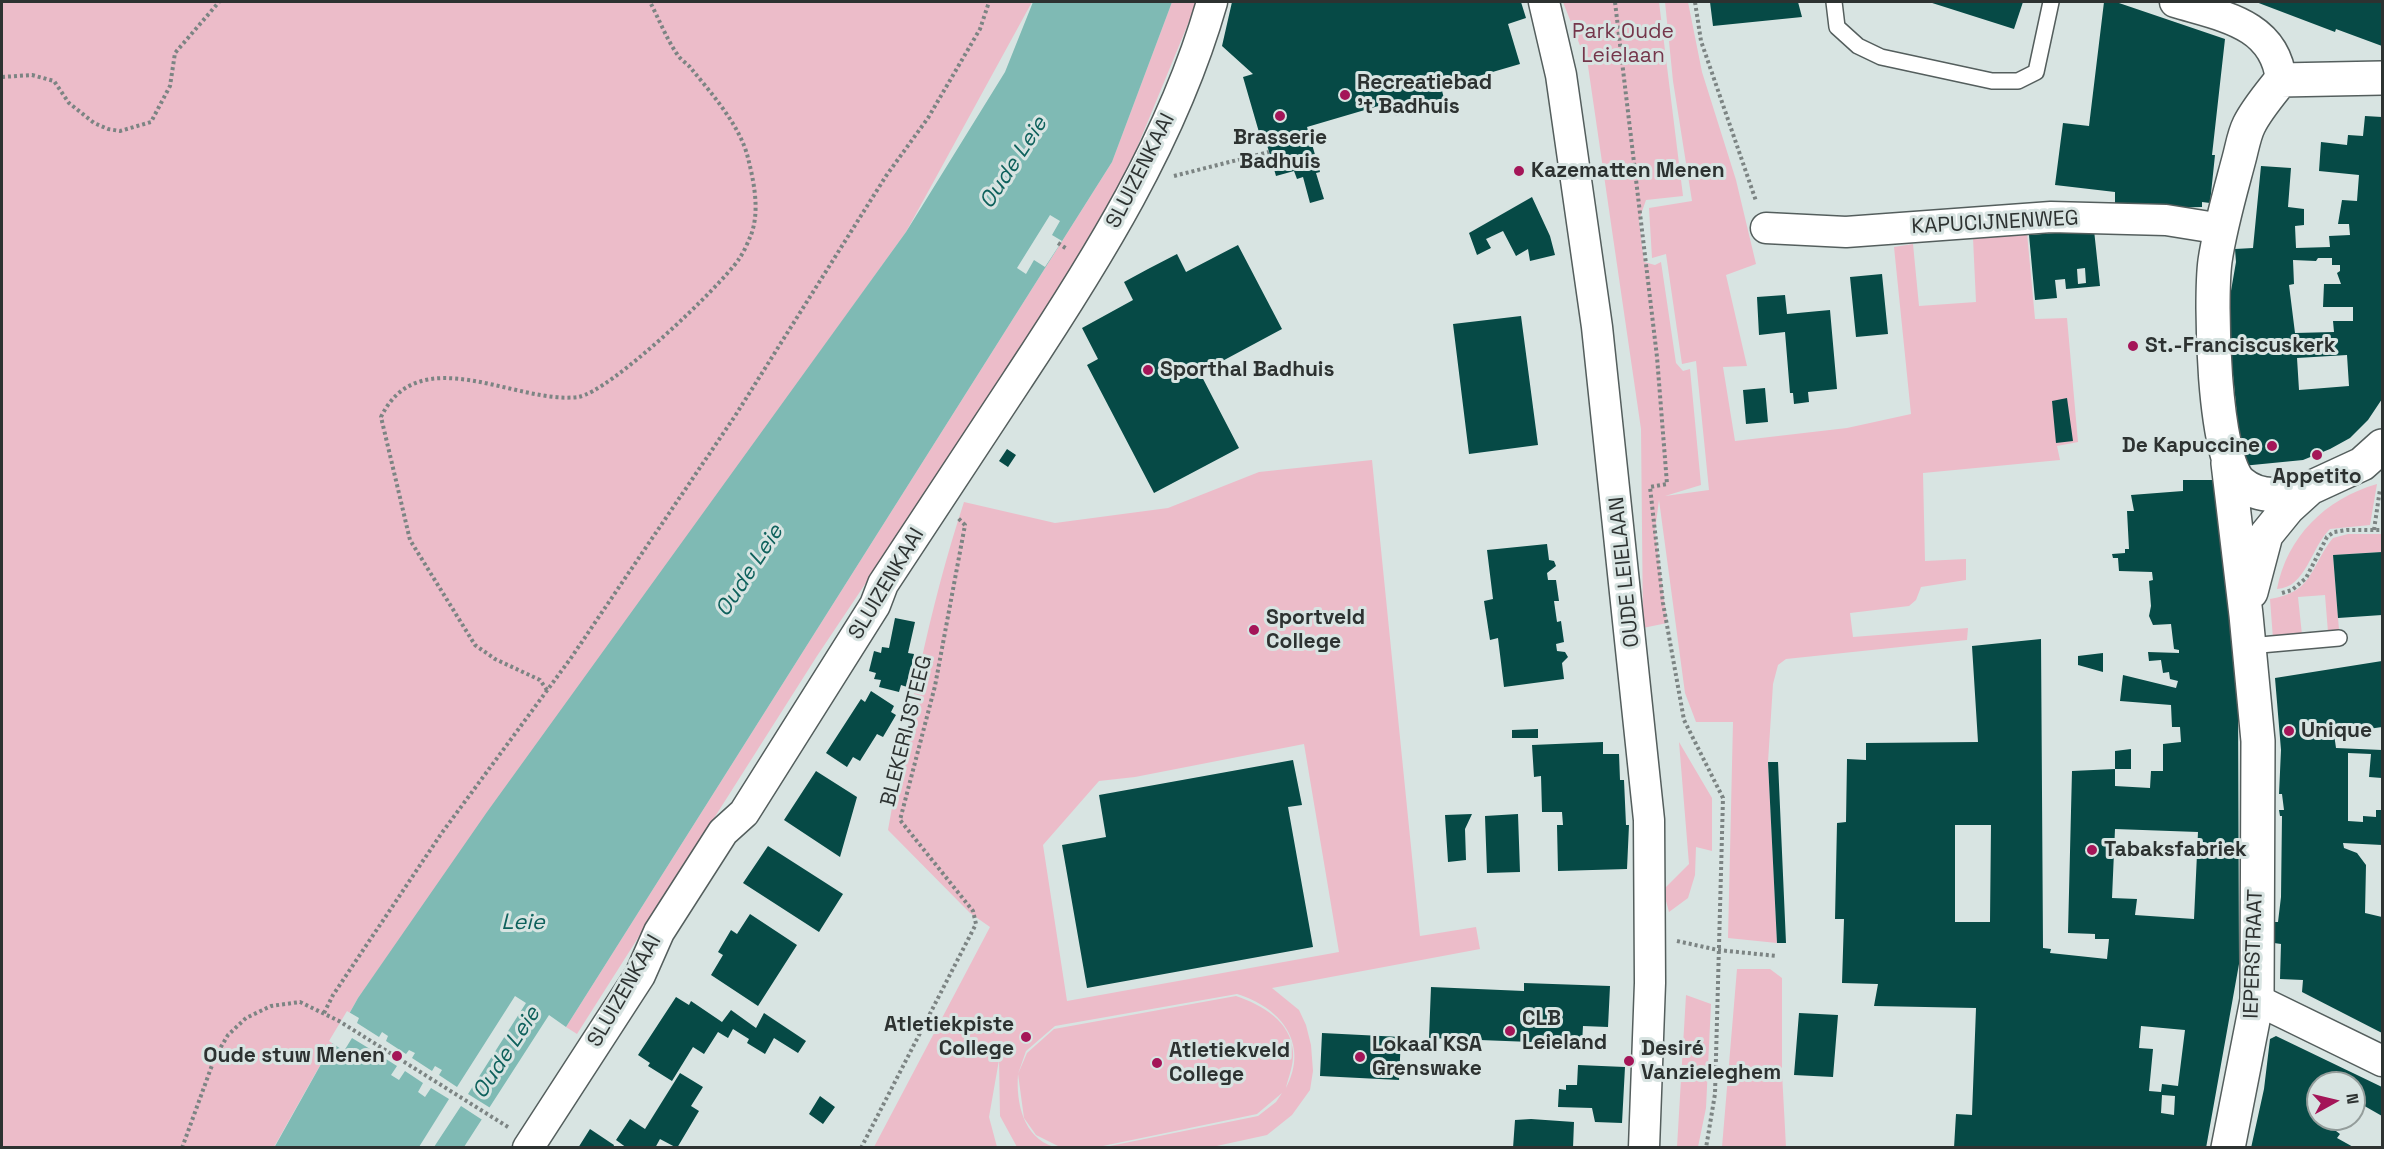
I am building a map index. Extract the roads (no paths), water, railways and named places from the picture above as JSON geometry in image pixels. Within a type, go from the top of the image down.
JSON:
[{"type":"street","name":"SLUIZENKAAI","points":[[528,1148],[640,975],[659,932],[723,832],[744,813],[876,605],[883,584],[1052,328],[1138,184],[1182,90],[1201,40],[1212,2]]},
{"type":"street","name":"OUDE LEIELAAN","points":[[1544,2],[1561,75],[1572,146],[1611,441],[1649,820],[1650,934],[1644,1148]]},
{"type":"street","points":[[2175,2],[2240,22],[2269,43],[2280,67],[2281,80],[2382,78]]},
{"type":"street","name":"IEPERSTRAAT","points":[[2228,1148],[2257,1000],[2258,741],[2248,630],[2228,463],[2221,424],[2212,297],[2215,261],[2248,126],[2281,80]]},
{"type":"street","name":"KAPUCIJNENWEG","points":[[1766,228],[1846,232],[2051,217],[2166,220],[2222,229]]},
{"type":"street","name":"IEPERSTRAAT","points":[[2248,630],[2266,535],[2288,508],[2310,488],[2362,464],[2382,446]]},
{"type":"street","points":[[2228,463],[2239,482],[2253,492],[2281,495],[2310,488]]},
{"type":"street","points":[[2257,1000],[2382,1061]]},
{"type":"lane","points":[[1834,2],[1837,27],[1858,46],[1881,57],[1992,81],[2018,81],[2036,72],[2051,2]]},
{"type":"lane","points":[[2248,630],[2339,638]]},
{"type":"water","name":"Leie","points":[[1033,2],[1172,2],[1112,162],[566,1027],[549,1015],[464,1147],[274,1148],[358,998],[487,812],[906,232],[1005,72]]},
{"type":"place","name":"Recreatiebad 't Badhuis","points":[[1345,95]]},
{"type":"place","name":"Brasserie Badhuis","points":[[1280,116]]},
{"type":"place","name":"Kazematten Menen","points":[[1519,171]]},
{"type":"place","name":"St.-Franciscuskerk","points":[[2133,346]]},
{"type":"place","name":"Sporthal Badhuis","points":[[1148,370]]},
{"type":"place","name":"De Kapuccine","points":[[2272,446]]},
{"type":"place","name":"Appetito","points":[[2317,455]]},
{"type":"place","name":"Sportveld College","points":[[1254,630]]},
{"type":"place","name":"Unique","points":[[2289,731]]},
{"type":"place","name":"Tabaksfabriek","points":[[2092,850]]},
{"type":"place","name":"CLB Leieland","points":[[1510,1031]]},
{"type":"place","name":"Atletiekpiste College","points":[[1026,1037]]},
{"type":"place","name":"Oude stuw Menen","points":[[397,1056]]},
{"type":"place","name":"Lokaal KSA Grenswake","points":[[1360,1057]]},
{"type":"place","name":"Desiré Vanzieleghem","points":[[1629,1061]]},
{"type":"place","name":"Atletiekveld College","points":[[1157,1063]]},
{"type":"park label","name":"Park Oude Leielaan","points":[[1623,44]]},
{"type":"water label","name":"Oude Leie","points":[[1014,163]]},
{"type":"water label","name":"Oude Leie","points":[[750,571]]},
{"type":"water label","name":"Oude Leie","points":[[507,1053]]}]
